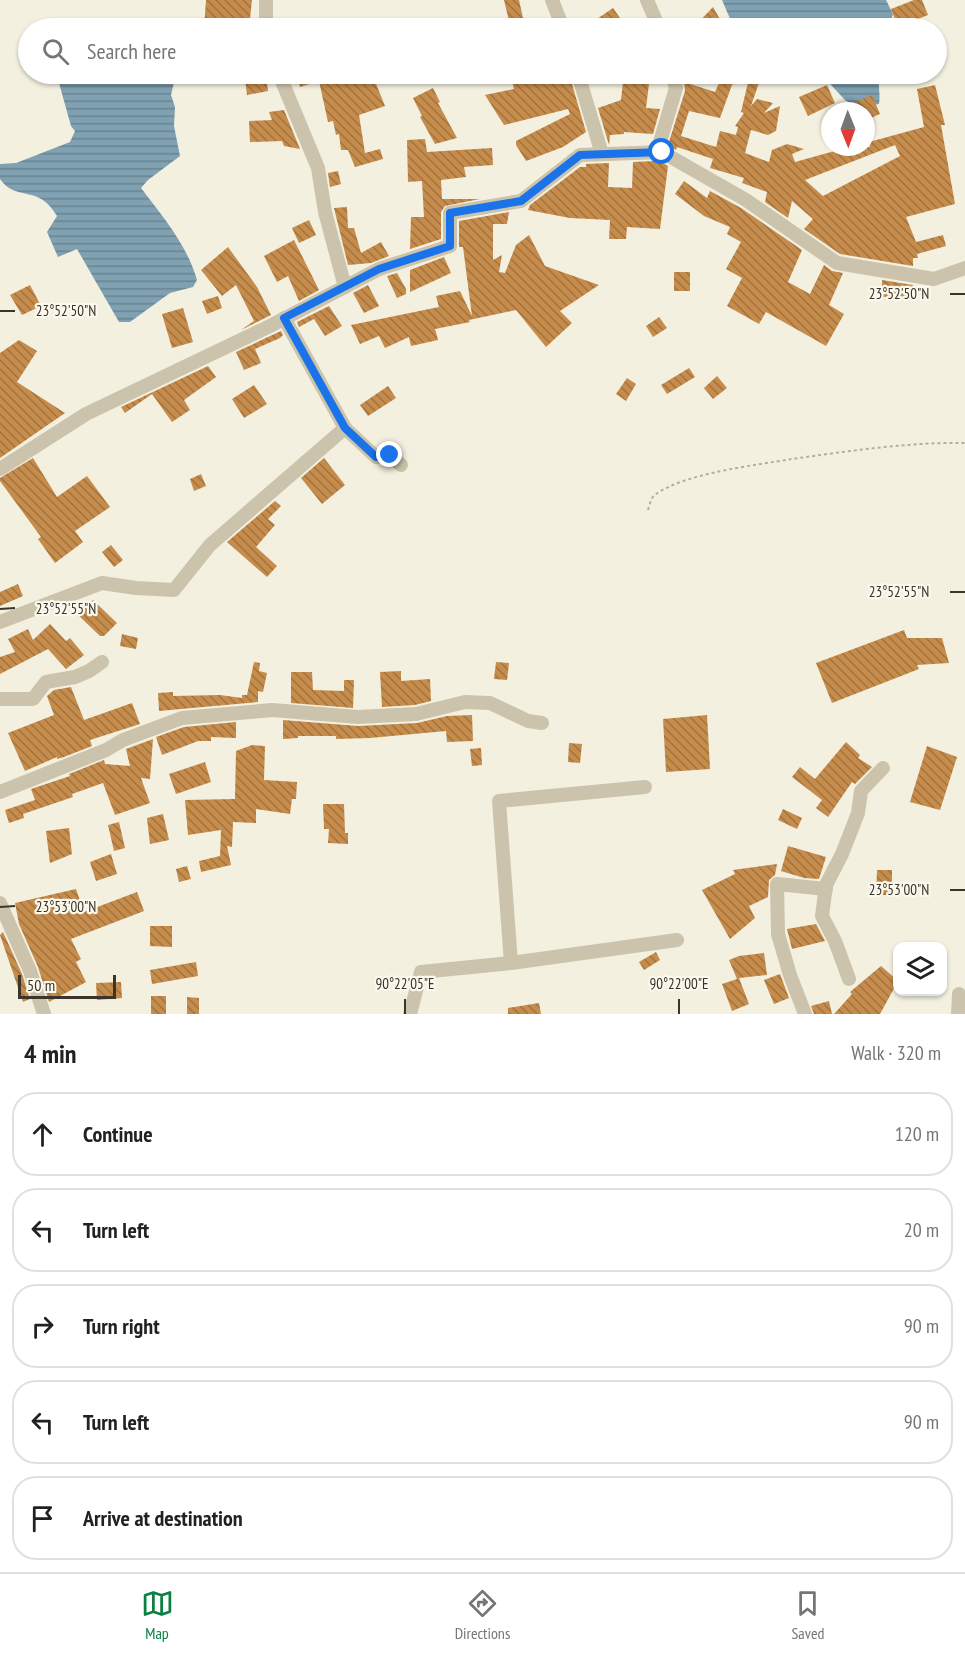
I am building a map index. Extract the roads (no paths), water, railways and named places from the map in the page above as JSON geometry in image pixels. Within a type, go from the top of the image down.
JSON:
[{"type":"street","points":[[266,0],[266,18]]},
{"type":"street","points":[[552,0],[558,18]]},
{"type":"street","points":[[647,0],[655,18]]},
{"type":"street","points":[[283,84],[318,168],[325,212],[345,287]]},
{"type":"street","points":[[581,84],[602,154]]},
{"type":"street","points":[[657,152],[676,88],[675,84]]},
{"type":"street","points":[[0,469],[86,414],[379,269],[450,246],[450,213],[521,201],[580,155],[662,152],[746,200],[837,263],[934,279],[965,268]]},
{"type":"street","points":[[284,318],[345,428],[376,457],[390,455],[401,465]]},
{"type":"street","points":[[0,622],[102,583],[174,590],[210,545],[345,428]]},
{"type":"street","points":[[0,699],[33,699],[46,682],[75,677],[102,662]]},
{"type":"street","points":[[0,792],[182,718],[272,710],[358,717],[416,714],[465,702],[490,703],[528,721],[542,723]]},
{"type":"street","points":[[849,979],[835,941],[822,916],[826,889],[858,813],[861,791],[883,768]]},
{"type":"street","points":[[511,963],[499,801],[645,787]]},
{"type":"street","points":[[805,1014],[778,934],[777,884],[826,889]]},
{"type":"street","points":[[0,903],[30,971],[44,1014]]},
{"type":"street","points":[[410,1014],[422,972],[511,963],[676,940]]},
{"type":"street","points":[[958,1014],[959,994]]},
{"type":"water","points":[[722,0],[886,0],[893,14],[892,18],[730,18]]},
{"type":"water","points":[[59,84],[174,84],[171,95],[175,107],[174,126],[180,156],[141,188],[181,243],[197,280],[193,287],[170,293],[130,322],[119,322],[77,249],[58,257],[47,232],[57,216],[50,206],[35,196],[13,190],[0,179],[0,164],[16,163],[70,142],[75,131],[71,126]]},
{"type":"water","points":[[830,84],[879,84],[879,104],[848,102]]}]
